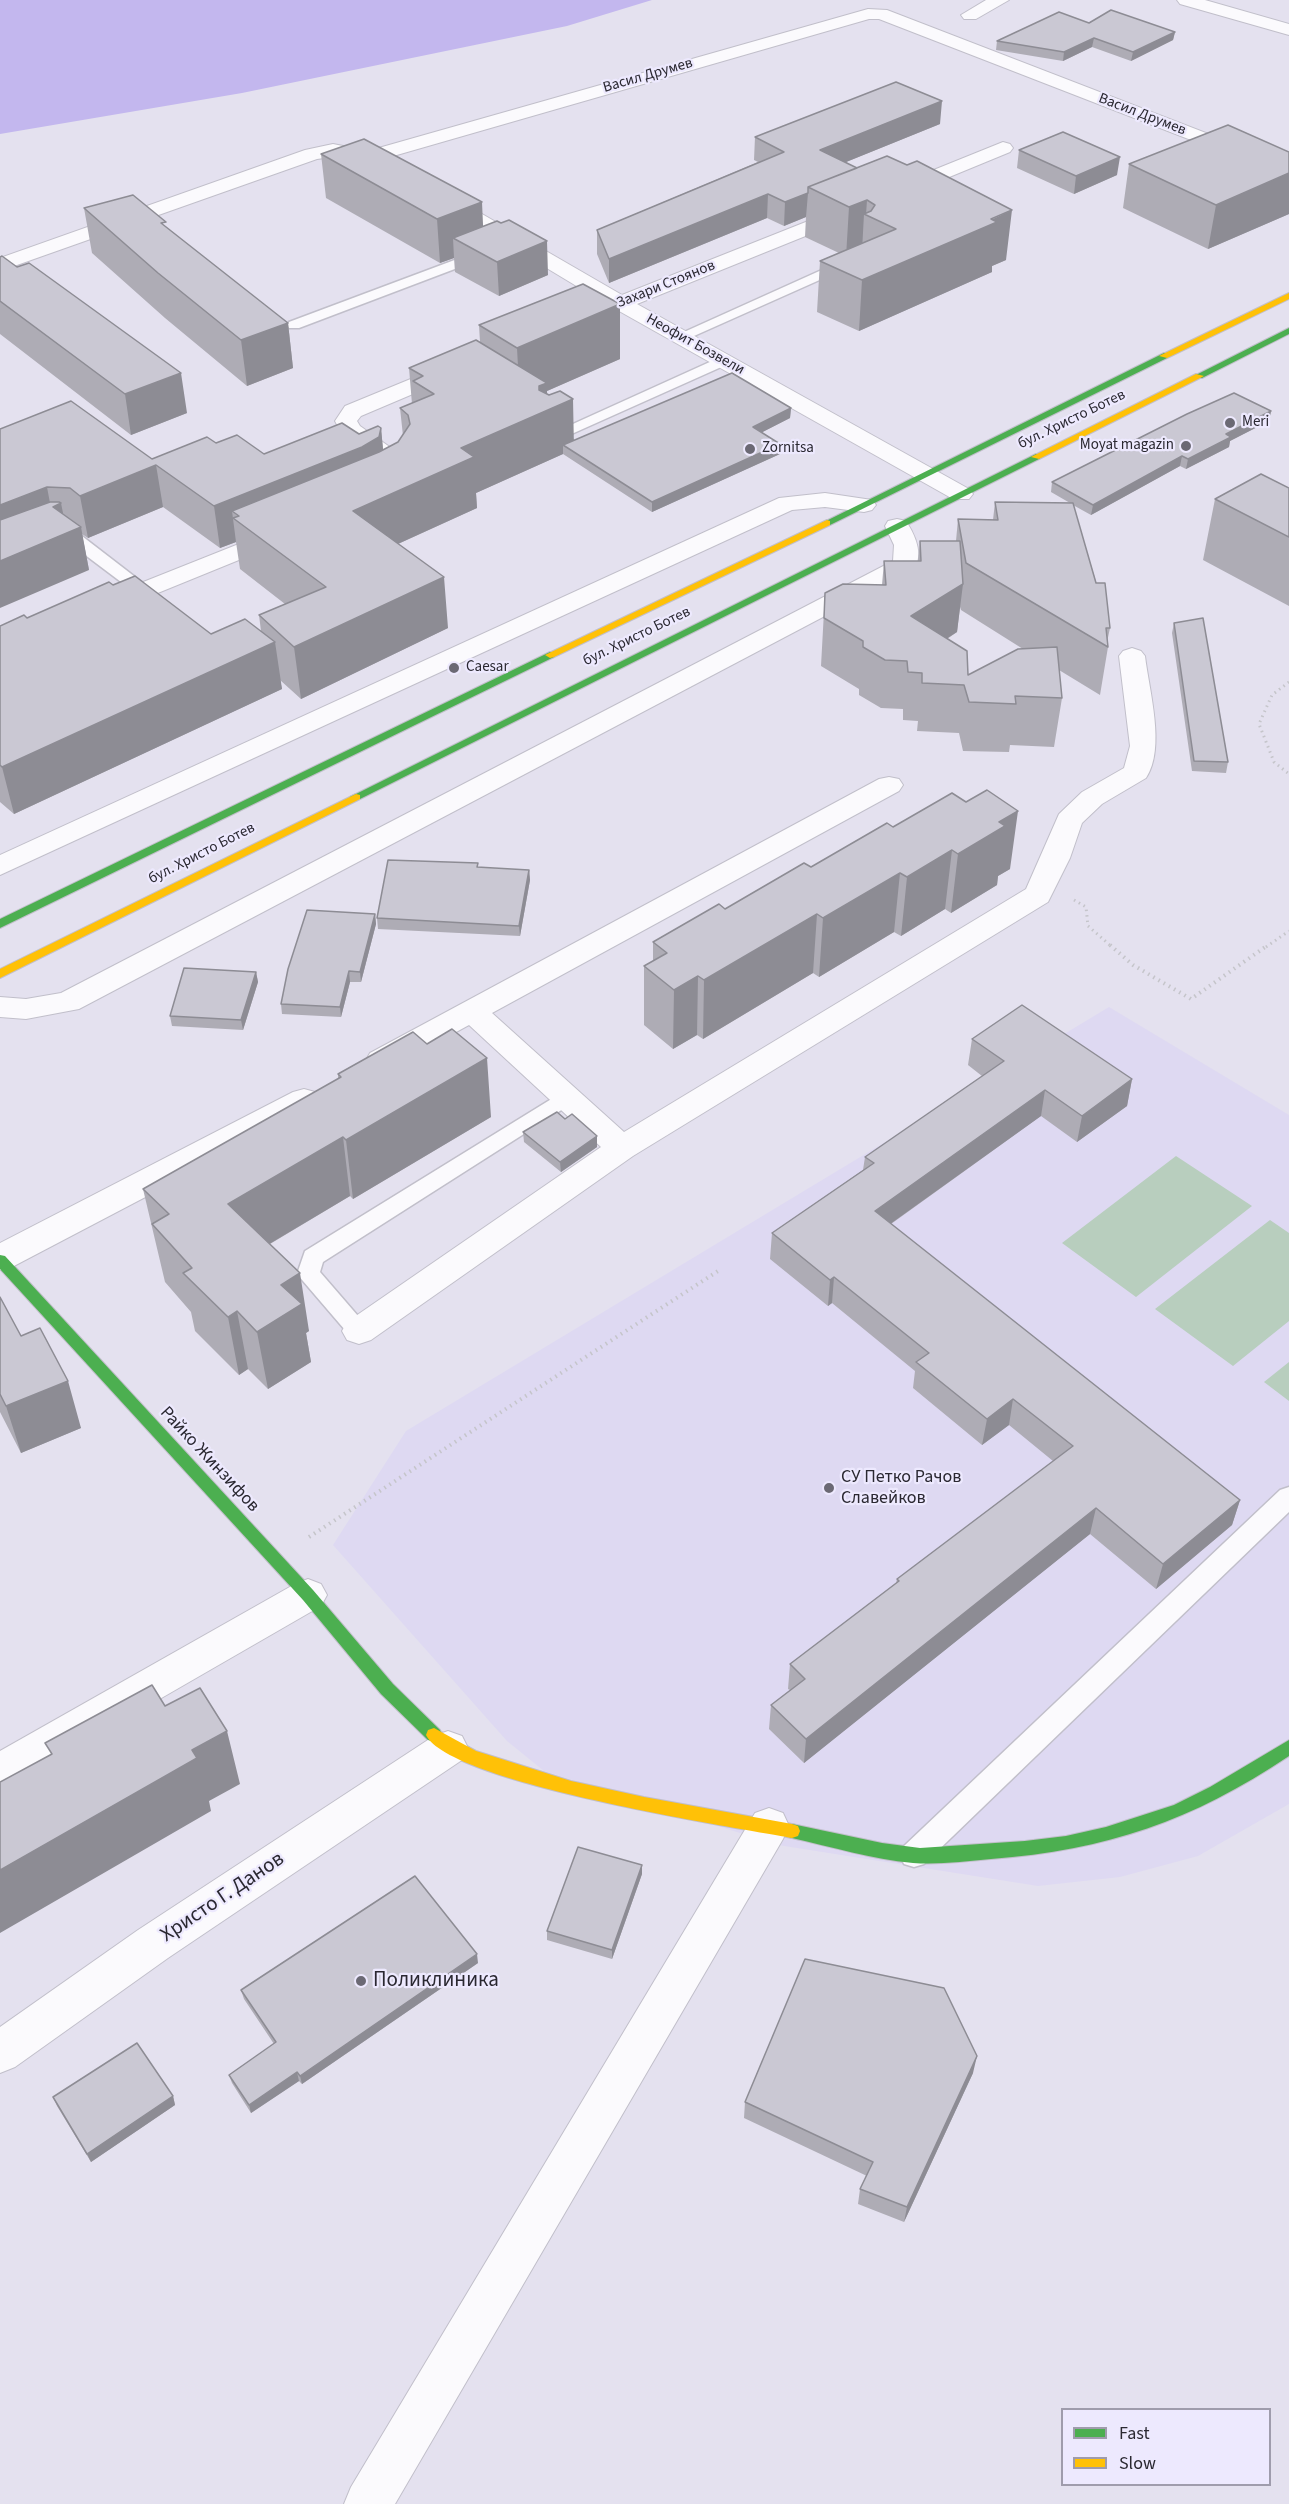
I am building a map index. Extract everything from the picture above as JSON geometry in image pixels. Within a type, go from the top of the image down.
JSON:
[{"type":"main road","name":"бул. Христо Ботев","points":[[0,924],[405,724],[864,505],[1289,296]]},
{"type":"main road","name":"бул. Христо Ботев","points":[[0,974],[1289,331]]},
{"type":"main road","name":"Райко Жинзифов","points":[[0,1259],[275,1558],[387,1689],[448,1748]]},
{"type":"main road","points":[[448,1748],[522,1775],[634,1804],[769,1826],[914,1855],[1018,1850],[1109,1836],[1183,1810],[1246,1777],[1289,1747]]},
{"type":"street","points":[[970,15],[1000,0]]},
{"type":"street","points":[[1186,0],[1289,30]]},
{"type":"street","name":"Васил Друмев","points":[[0,265],[312,154],[333,150],[369,157],[868,14],[880,14],[1289,172]]},
{"type":"street","points":[[885,197],[1003,148]]},
{"type":"street","points":[[369,157],[395,170]]},
{"type":"street","name":"Неофит Бозвели","points":[[422,184],[620,303],[961,494]]},
{"type":"street","name":"Захари Стоянов","points":[[555,329],[864,206]]},
{"type":"street","points":[[400,475],[398,466],[351,430],[346,421],[353,411],[478,359]]},
{"type":"street","points":[[0,866],[787,503],[825,500],[864,505]]},
{"type":"street","points":[[0,1007],[26,1009],[68,1002],[905,564],[906,545],[897,526]]},
{"type":"street","points":[[83,614],[297,528]]},
{"type":"street","points":[[359,1331],[622,1148],[1038,895],[1056,858],[1069,820],[1092,798],[1136,772],[1143,746],[1132,656]]},
{"type":"street","points":[[357,1072],[473,1012],[889,785]]},
{"type":"street","points":[[473,1012],[622,1148]]},
{"type":"street","points":[[0,1259],[326,1089]]},
{"type":"street","points":[[0,1772],[308,1595]]},
{"type":"street","name":"Христо Г. Данов","points":[[0,2052],[153,1944],[448,1748]]},
{"type":"street","points":[[368,2504],[769,1826]]},
{"type":"lane","points":[[294,325],[516,241]]},
{"type":"lane","points":[[680,337],[862,256]]},
{"type":"lane","points":[[550,438],[723,361]]},
{"type":"lane","points":[[0,560],[56,537],[72,537],[143,590]]},
{"type":"lane","points":[[359,1331],[308,1274],[313,1257],[566,1097]]},
{"type":"lane","points":[[914,1855],[1289,1497]]},
{"type":"path","points":[[1289,682],[1272,695],[1259,724],[1274,762],[1289,774]]},
{"type":"path","points":[[1044,884],[1086,907],[1088,926],[1133,964],[1191,999],[1289,931]]},
{"type":"path","points":[[275,1558],[718,1271]]},
{"type":"shaded area","points":[[0,0],[652,0],[567,26],[242,93],[0,134]]},
{"type":"shaded area","name":"СУ Петко Рачов Славейков","points":[[1109,1007],[1289,1115],[1289,1804],[1198,1856],[1120,1877],[1038,1886],[778,1845],[544,1771],[507,1741],[333,1545],[406,1431]]},
{"type":"green space","points":[[1176,1156],[1252,1206],[1136,1297],[1062,1243]]},
{"type":"green space","points":[[1270,1220],[1289,1233],[1289,1321],[1233,1366],[1155,1309]]},
{"type":"green space","points":[[1289,1362],[1289,1401],[1264,1382]]},
{"type":"building","points":[[1111,10],[1175,32],[1133,52],[1094,38],[1064,52],[997,41],[1059,12],[1089,23]]},
{"type":"building","points":[[896,82],[942,101],[820,150],[857,168],[808,187],[808,193],[785,202],[768,194],[609,259],[597,230],[784,152],[755,137]]},
{"type":"building","points":[[1228,125],[1289,152],[1289,173],[1216,205],[1129,164]]},
{"type":"building","points":[[1063,132],[1120,157],[1076,176],[1019,150]]},
{"type":"building","points":[[364,139],[482,202],[437,219],[321,154]]},
{"type":"building","points":[[887,156],[907,165],[917,161],[1012,210],[991,219],[997,222],[862,280],[820,261],[896,229],[864,214],[871,211],[875,205],[867,200],[849,207],[808,187]]},
{"type":"building","points":[[133,195],[166,222],[161,223],[288,323],[241,340],[158,273],[84,208]]},
{"type":"building","points":[[509,220],[547,241],[497,262],[453,238],[497,221],[501,223]]},
{"type":"building","points":[[2,256],[17,267],[29,263],[181,373],[125,394],[0,301],[0,257]]},
{"type":"building","points":[[583,284],[620,304],[517,348],[479,325]]},
{"type":"building","points":[[476,340],[547,383],[539,386],[539,390],[549,395],[560,391],[573,399],[461,448],[474,457],[353,511],[444,577],[294,647],[259,615],[326,587],[233,518],[239,516],[232,511],[379,452],[398,442],[410,424],[408,415],[400,408],[434,394],[413,381],[423,376],[409,368]]},
{"type":"building","points":[[732,373],[791,408],[753,427],[780,444],[652,502],[563,445]]},
{"type":"building","points":[[1234,393],[1271,411],[1226,434],[1231,437],[1188,459],[1182,456],[1093,505],[1052,482],[1187,414]]},
{"type":"building","points":[[71,401],[152,459],[207,437],[216,443],[237,435],[264,454],[342,423],[359,434],[378,426],[381,428],[379,437],[362,447],[214,506],[156,465],[80,496],[70,488],[47,487],[0,505],[0,429]]},
{"type":"building","points":[[1261,474],[1289,488],[1289,537],[1215,499]]},
{"type":"building","points":[[50,502],[61,503],[53,507],[81,527],[0,561],[0,520]]},
{"type":"building","points":[[995,502],[1073,503],[1096,583],[1105,583],[1110,628],[1106,628],[1108,647],[966,563],[958,519],[998,520]]},
{"type":"building","points":[[920,541],[960,541],[963,584],[911,616],[967,651],[968,675],[1018,649],[1057,647],[1062,698],[1015,696],[1016,704],[969,702],[964,685],[922,683],[922,673],[908,672],[907,661],[885,660],[863,647],[863,641],[824,618],[825,593],[843,584],[886,585],[884,561],[921,561]]},
{"type":"building","points":[[135,576],[211,634],[245,619],[275,642],[2,767],[0,765],[0,626],[24,615],[27,618],[109,582],[113,585]]},
{"type":"building","points":[[1203,618],[1228,762],[1194,761],[1174,623]]},
{"type":"building","points":[[987,790],[1018,811],[999,822],[1005,826],[958,854],[952,850],[907,877],[900,873],[823,918],[817,914],[704,980],[698,976],[674,990],[644,966],[667,953],[653,942],[719,904],[725,909],[804,863],[811,867],[887,823],[893,827],[952,793],[966,802]]},
{"type":"building","points":[[388,860],[478,863],[477,867],[529,870],[519,926],[377,918]]},
{"type":"building","points":[[307,910],[375,914],[360,972],[349,971],[340,1007],[281,1004],[288,969]]},
{"type":"building","points":[[184,968],[256,972],[241,1020],[170,1016]]},
{"type":"building","points":[[1022,1005],[1132,1079],[1082,1116],[1045,1090],[875,1211],[1240,1500],[1163,1564],[1096,1508],[806,1739],[771,1705],[805,1679],[790,1664],[899,1581],[897,1579],[1073,1446],[1013,1399],[987,1419],[916,1362],[929,1353],[834,1277],[830,1280],[772,1233],[874,1163],[865,1157],[1004,1061],[972,1039]]},
{"type":"building","points":[[452,1029],[487,1058],[346,1140],[343,1137],[228,1204],[300,1273],[281,1285],[302,1304],[257,1332],[237,1311],[228,1317],[183,1273],[192,1268],[152,1224],[169,1214],[143,1189],[341,1077],[338,1074],[413,1032],[427,1044]]},
{"type":"building","points":[[557,1112],[565,1119],[572,1114],[597,1136],[560,1162],[523,1132]]},
{"type":"building","points":[[0,1297],[21,1336],[40,1328],[68,1381],[6,1406],[0,1394]]},
{"type":"building","points":[[152,1685],[165,1706],[200,1688],[227,1731],[192,1750],[197,1758],[0,1870],[0,1782],[52,1754],[45,1743]]},
{"type":"building","points":[[578,1847],[642,1865],[612,1950],[547,1931]]},
{"type":"building","name":"Поликлиника","points":[[415,1876],[477,1954],[300,2076],[297,2072],[249,2105],[229,2075],[276,2042],[241,1990]]},
{"type":"building","points":[[805,1959],[944,1988],[977,2056],[907,2207],[860,2189],[873,2162],[745,2102]]},
{"type":"building","points":[[137,2043],[173,2096],[87,2154],[53,2097]]},
{"type":"traffic: fast","points":[[1199,376],[1289,331]]},
{"type":"traffic: fast","points":[[827,523],[1164,356]]},
{"type":"traffic: fast","points":[[356,797],[1036,457]]},
{"type":"traffic: fast","points":[[0,924],[550,655]]},
{"type":"traffic: fast","points":[[0,1260],[308,1595],[387,1689],[434,1735]]},
{"type":"traffic: fast","points":[[792,1831],[912,1855],[946,1855],[1025,1849],[1066,1843],[1106,1835],[1180,1810],[1216,1793],[1289,1747]]},
{"type":"traffic: slow","points":[[1164,356],[1289,296]]},
{"type":"traffic: slow","points":[[1036,457],[1199,376]]},
{"type":"traffic: slow","points":[[550,655],[827,523]]},
{"type":"traffic: slow","points":[[0,974],[356,797]]},
{"type":"traffic: slow","points":[[434,1735],[448,1746],[473,1757],[571,1788],[792,1831]]},
{"type":"place","name":"Meri","points":[[1230,423]]},
{"type":"place","name":"Moyat magazin","points":[[1186,446]]},
{"type":"place","name":"Zornitsa","points":[[750,449]]},
{"type":"place","name":"Caesar","points":[[454,668]]},
{"type":"place","name":"СУ Петко Рачов Славейков","points":[[829,1488]]},
{"type":"place","name":"Поликлиника","points":[[361,1981]]}]
